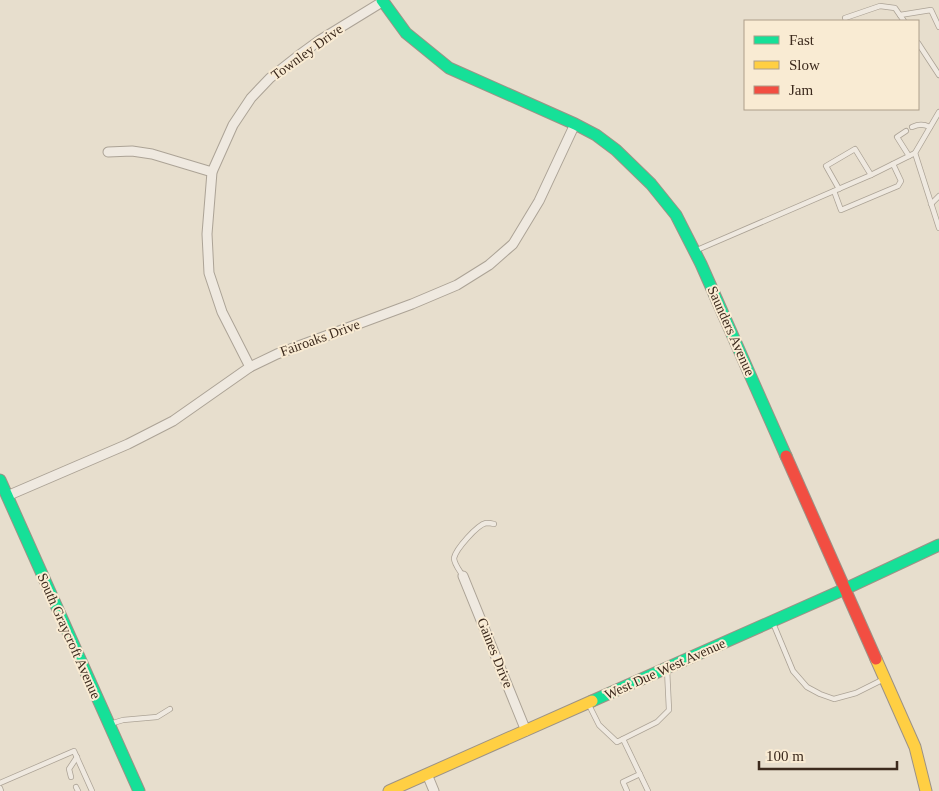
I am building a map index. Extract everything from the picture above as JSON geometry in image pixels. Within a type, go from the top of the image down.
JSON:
[{"type":"street","name":"Saunders Avenue","points":[[382,1],[406,33],[449,68],[596,135],[642,174],[676,215],[694,251],[915,747],[926,791]]},
{"type":"street","name":"Townley Drive","points":[[250,367],[222,312],[209,273],[207,234],[212,172],[233,126],[251,98],[270,78],[320,40],[382,1]]},
{"type":"street","name":"Fairoaks Drive","points":[[3,490],[128,444],[173,421],[250,367],[284,351],[404,308],[457,285],[489,264],[512,244],[539,201],[575,124]]},
{"type":"street","points":[[108,152],[132,151],[152,154],[212,172]]},
{"type":"street","name":"South Graycroft Avenue","points":[[3,490],[139,791]]},
{"type":"street","name":"West Due West Avenue","points":[[390,791],[773,622],[939,545]]},
{"type":"street","name":"Gaines Drive","points":[[463,576],[526,731]]},
{"type":"street","points":[[427,774],[434,791]]},
{"type":"lane","points":[[845,18],[880,6],[895,8],[903,20]]},
{"type":"lane","points":[[900,15],[931,10],[939,27]]},
{"type":"lane","points":[[919,45],[939,75]]},
{"type":"lane","points":[[694,251],[871,175],[915,153],[939,112]]},
{"type":"lane","points":[[912,127],[923,124],[930,127]]},
{"type":"lane","points":[[906,131],[897,137],[909,156]]},
{"type":"lane","points":[[839,189],[826,166],[854,149],[871,175]]},
{"type":"lane","points":[[915,153],[939,228]]},
{"type":"lane","points":[[834,191],[841,210],[898,186],[901,181],[894,164]]},
{"type":"lane","points":[[931,204],[939,196]]},
{"type":"lane","points":[[463,576],[455,563],[454,558],[456,554],[464,542],[479,527],[486,523],[494,524]]},
{"type":"lane","points":[[773,622],[794,671],[807,687],[820,694],[834,698],[856,693],[885,678]]},
{"type":"lane","points":[[589,703],[600,725],[617,742],[657,722],[669,710],[667,668]]},
{"type":"lane","points":[[109,724],[123,720],[156,717],[170,709]]},
{"type":"lane","points":[[623,739],[648,791]]},
{"type":"lane","points":[[0,783],[74,751],[92,791]]},
{"type":"lane","points":[[71,777],[69,769],[76,757]]},
{"type":"lane","points":[[627,791],[623,782],[640,774]]},
{"type":"traffic: fast","points":[[382,0],[406,33],[449,68],[596,135],[616,150],[651,184],[676,215],[701,264],[786,456]]},
{"type":"traffic: fast","points":[[0,480],[139,791]]},
{"type":"traffic: fast","points":[[592,701],[845,589],[939,545]]},
{"type":"traffic: slow","points":[[876,659],[915,747],[926,791]]},
{"type":"traffic: slow","points":[[389,791],[592,701]]},
{"type":"traffic: jam","points":[[786,456],[876,659]]}]
